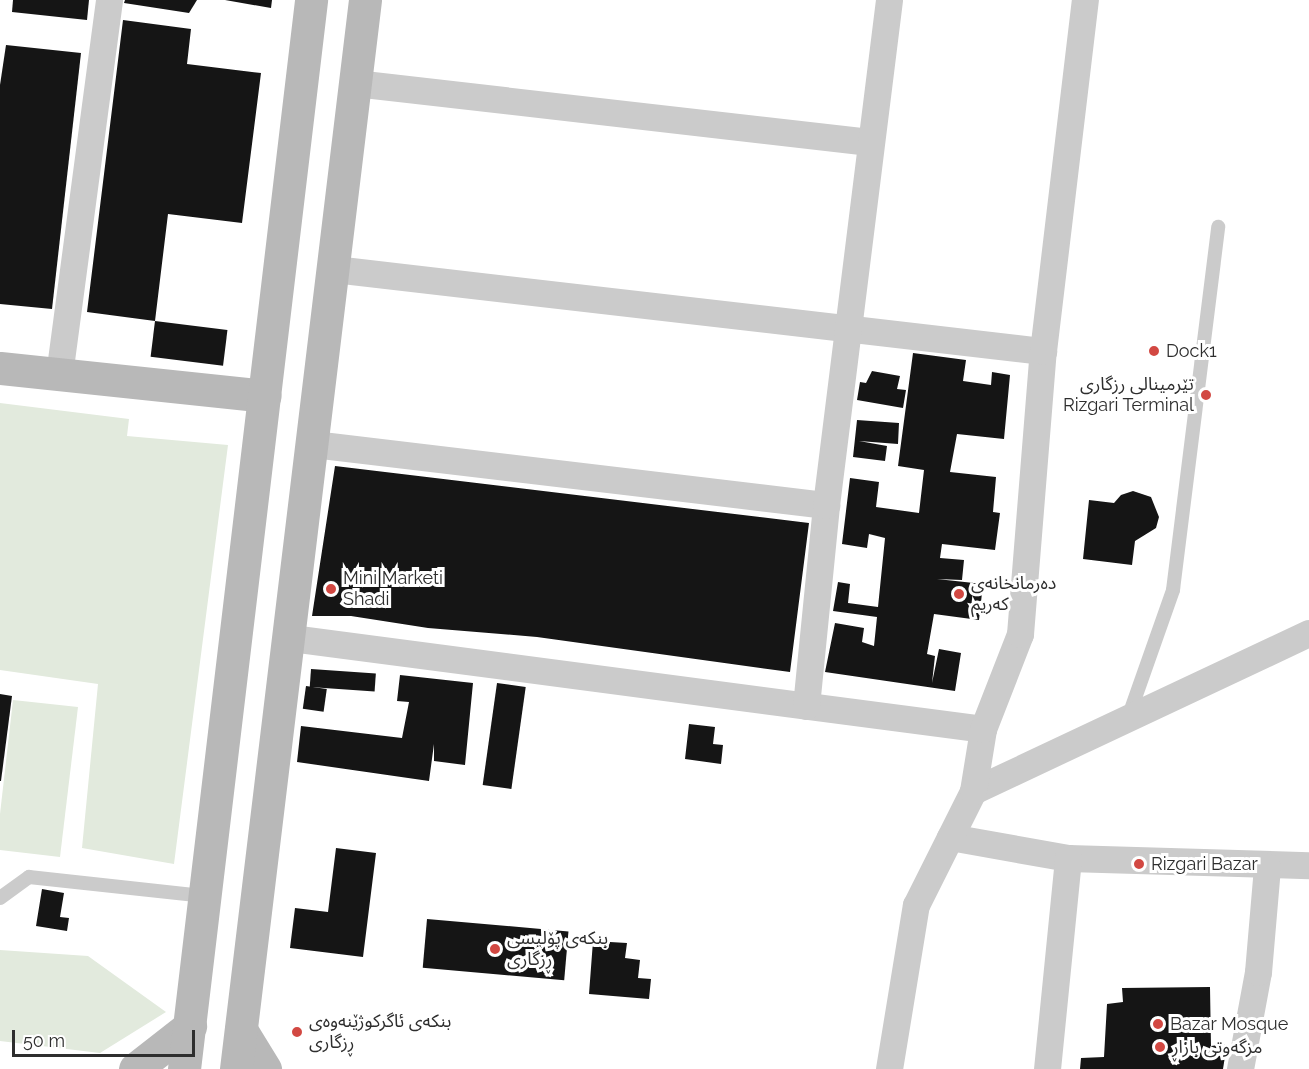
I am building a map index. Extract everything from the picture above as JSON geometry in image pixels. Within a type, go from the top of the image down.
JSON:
[{"type":"main road","points":[[184,1069],[311,0]]},
{"type":"main road","points":[[236,1069],[291,638],[365,0]]},
{"type":"main road","points":[[0,368],[265,396]]},
{"type":"main road","points":[[135,1069],[190,1026]]},
{"type":"main road","points":[[241,1030],[265,1069]]},
{"type":"street","points":[[60,375],[109,0]]},
{"type":"street","points":[[806,706],[826,506],[889,0]]},
{"type":"street","points":[[889,1069],[916,905],[973,791],[983,729],[1020,634],[1043,351],[1085,0]]},
{"type":"street","points":[[356,83],[870,142]]},
{"type":"street","points":[[334,269],[1043,351]]},
{"type":"street","points":[[313,444],[826,506]]},
{"type":"street","points":[[973,791],[1309,633]]},
{"type":"street","points":[[291,638],[983,729]]},
{"type":"street","points":[[950,837],[1068,858],[1267,866],[1309,865]]},
{"type":"street","points":[[1047,1069],[1068,858]]},
{"type":"street","points":[[1240,1069],[1258,972],[1267,866]]},
{"type":"lane","points":[[1128,718],[1173,590],[1218,227]]},
{"type":"lane","points":[[0,898],[29,877],[205,896]]},
{"type":"shaded area","points":[[0,403],[129,419],[127,436],[228,445],[174,864],[82,848],[98,684],[0,670]]},
{"type":"shaded area","points":[[13,700],[78,707],[60,857],[0,850],[0,814]]},
{"type":"shaded area","points":[[0,950],[88,956],[166,1012],[100,1053],[0,1041]]},
{"type":"building","points":[[13,0],[89,0],[87,20],[12,12]]},
{"type":"building","points":[[125,0],[197,0],[189,13],[124,3]]},
{"type":"building","points":[[225,0],[272,0],[271,8]]},
{"type":"building","points":[[123,20],[191,29],[187,64],[261,73],[242,223],[168,214],[155,321],[87,312]]},
{"type":"building","points":[[6,45],[81,53],[52,309],[0,304],[0,85]]},
{"type":"building","points":[[155,321],[227,330],[223,366],[151,357]]},
{"type":"building","points":[[913,353],[966,360],[963,381],[991,385],[992,372],[1010,375],[1004,439],[957,434],[950,472],[996,477],[993,512],[1000,513],[995,550],[942,544],[940,558],[964,560],[962,580],[937,579],[983,584],[979,620],[934,614],[927,654],[935,656],[932,683],[939,649],[961,653],[955,691],[825,672],[835,623],[864,628],[862,642],[874,646],[877,617],[833,611],[838,582],[850,584],[848,603],[878,607],[885,538],[869,534],[867,548],[842,544],[850,478],[879,482],[876,507],[919,513],[924,470],[898,466]]},
{"type":"building","points":[[872,371],[900,376],[897,389],[906,390],[903,408],[857,400],[860,382],[866,383]]},
{"type":"building","points":[[857,420],[899,423],[898,444],[859,441],[887,446],[885,461],[853,457]]},
{"type":"building","points":[[335,466],[809,523],[790,672],[537,637],[428,628],[351,616],[312,616]]},
{"type":"building","points":[[1133,491],[1151,497],[1159,517],[1156,528],[1135,541],[1132,565],[1083,559],[1089,500],[1114,503],[1121,495]]},
{"type":"building","points":[[311,669],[376,674],[375,691],[310,687]]},
{"type":"building","points":[[400,675],[473,683],[465,765],[434,761],[434,744],[429,781],[297,762],[301,726],[402,738],[409,702],[397,701]]},
{"type":"building","points":[[497,683],[526,687],[511,789],[483,785]]},
{"type":"building","points":[[306,686],[327,689],[324,712],[303,709]]},
{"type":"building","points":[[0,694],[12,696],[1,781],[0,781]]},
{"type":"building","points":[[689,724],[715,727],[713,744],[723,745],[721,764],[685,759]]},
{"type":"building","points":[[336,848],[376,853],[363,957],[290,948],[295,908],[328,912]]},
{"type":"building","points":[[42,889],[64,893],[60,917],[69,918],[67,931],[36,926]]},
{"type":"building","name":"بنکەی پۆلیسی ڕزگاری","points":[[427,919],[568,931],[564,980],[423,968]]},
{"type":"building","points":[[593,941],[627,943],[625,958],[640,960],[638,978],[651,979],[649,999],[589,994]]},
{"type":"building","name":"Bazar Mosque","points":[[1210,987],[1211,1046],[1227,1044],[1223,1069],[1080,1069],[1081,1058],[1104,1057],[1107,1004],[1123,1002],[1122,988]]},
{"type":"place","name":"Dock1","points":[[1154,351]]},
{"type":"place","name":"تێرمینالی ڕزگاری Rizgari Terminal","points":[[1206,395]]},
{"type":"place","name":"Mini Marketi Shadi","points":[[331,589]]},
{"type":"place","name":"دەرمانخانەی کەریم","points":[[959,594]]},
{"type":"place","name":"Rizgari Bazar","points":[[1139,864]]},
{"type":"place","name":"بنکەی پۆلیسی ڕزگاری","points":[[495,949]]},
{"type":"place","name":"Bazar Mosque","points":[[1158,1024]]},
{"type":"place","name":"بنکەی ئاگرکوژێنەوەی ڕزگاری","points":[[297,1032]]},
{"type":"place","name":"مزگەوتی بازاڕ","points":[[1160,1047]]}]
